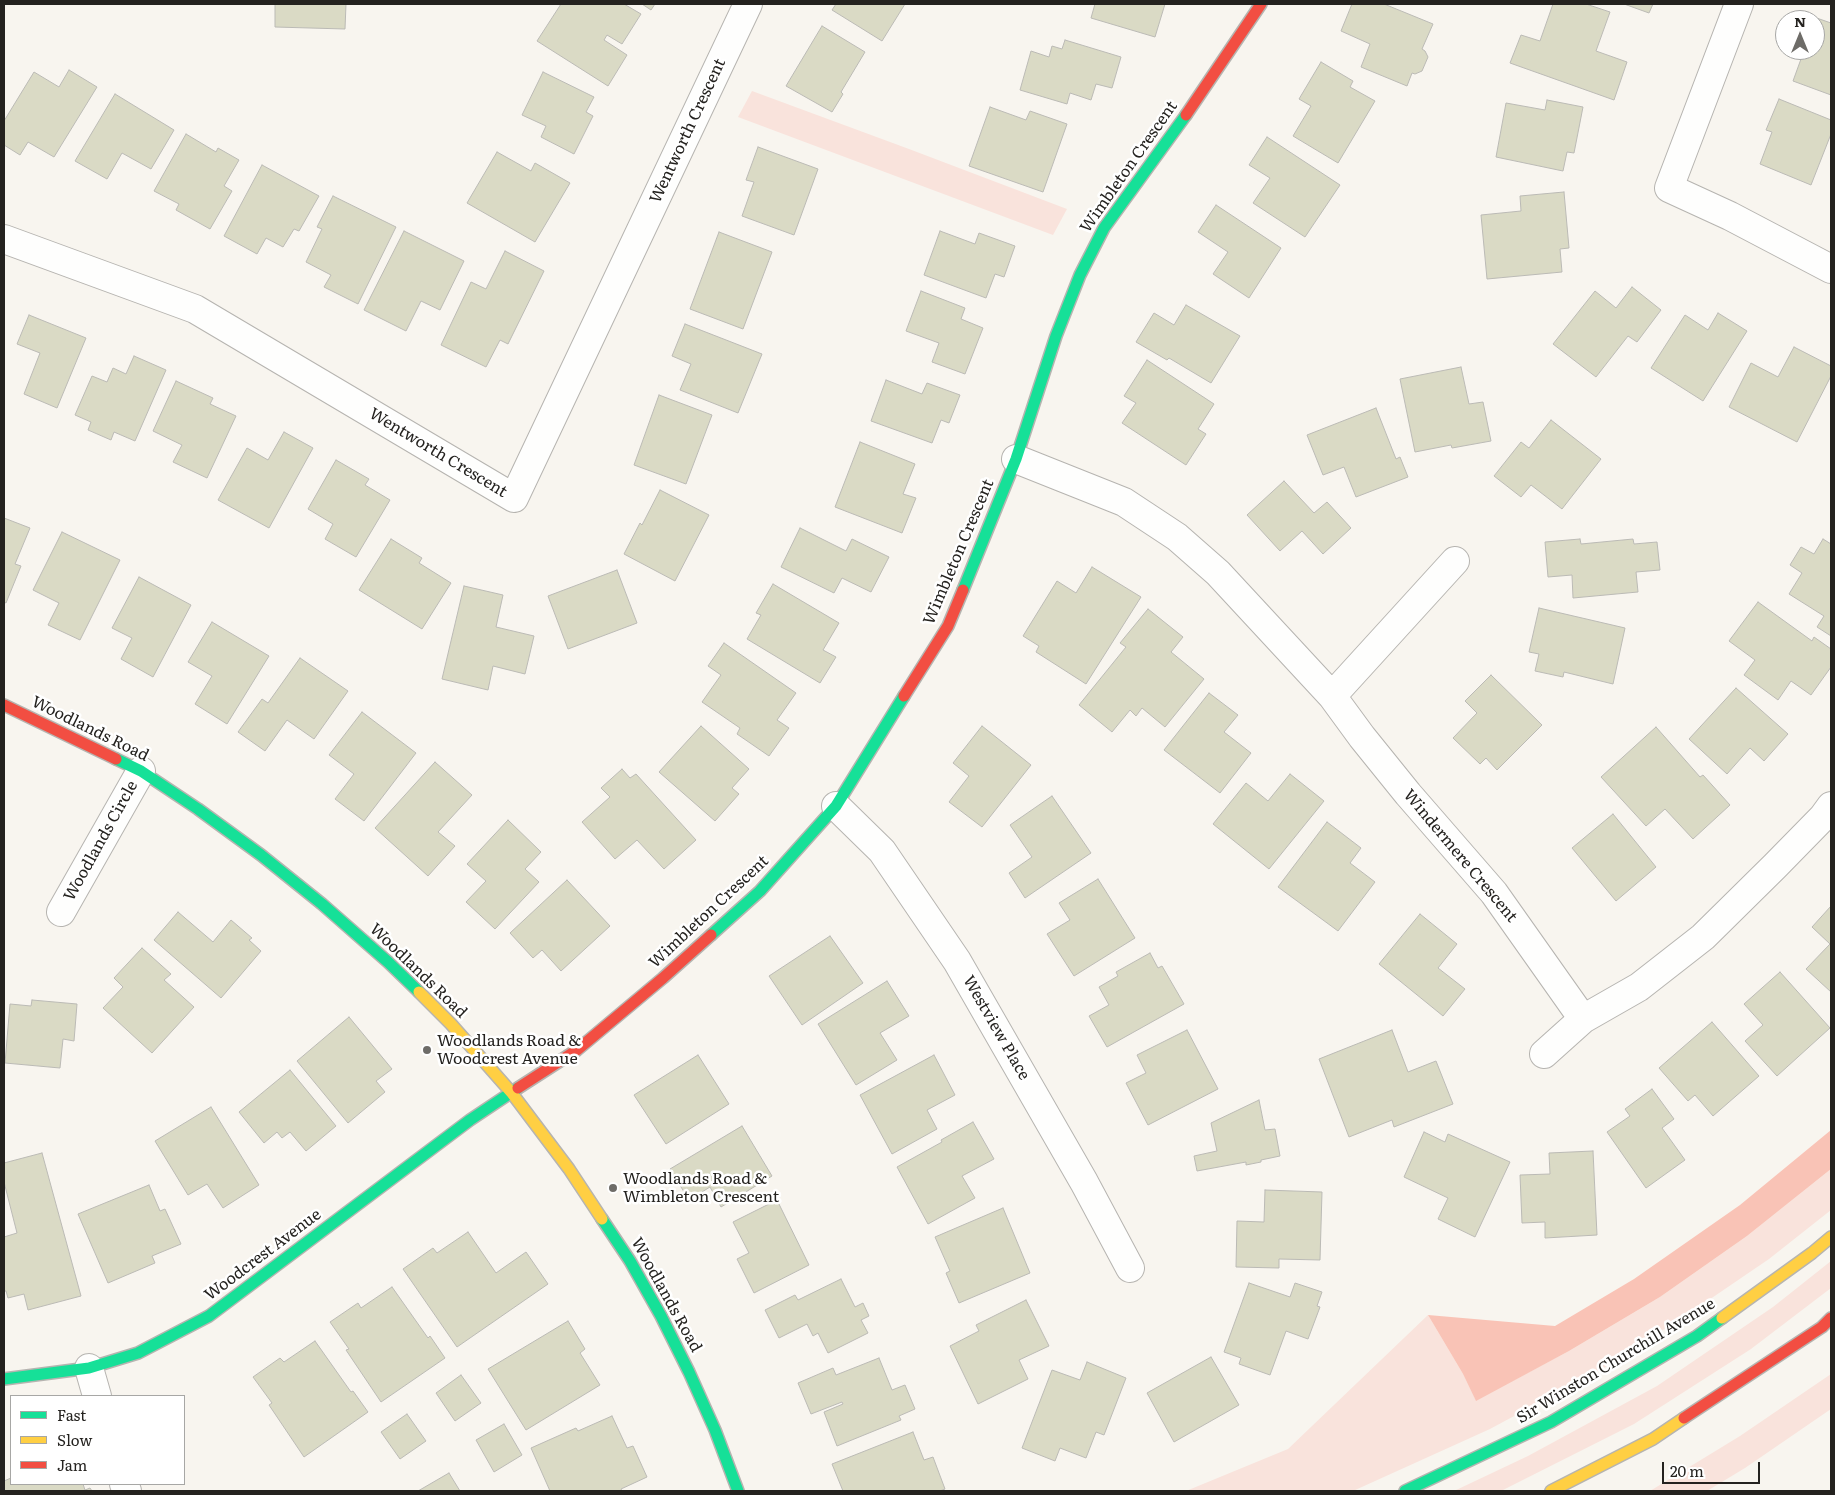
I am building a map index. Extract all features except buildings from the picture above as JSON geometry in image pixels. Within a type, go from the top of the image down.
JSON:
[{"type":"street","name":"Wentworth Crescent","points":[[4,239],[195,309],[514,498],[748,4]]},
{"type":"street","name":"Wimbleton Crescent","points":[[511,1092],[577,1050],[663,978],[760,891],[836,806],[948,626],[1016,459],[1056,336],[1080,275],[1104,228],[1160,151],[1261,4]]},
{"type":"street","points":[[1739,4],[1669,188],[1730,216],[1831,269]]},
{"type":"street","name":"Windermere Crescent","points":[[1016,459],[1124,502],[1177,537],[1218,574],[1332,696],[1402,787],[1494,893],[1584,1019]]},
{"type":"street","points":[[1332,696],[1455,561]]},
{"type":"street","name":"Woodlands Road","points":[[4,705],[141,771],[198,809],[261,855],[322,904],[388,962],[451,1024],[511,1092],[569,1169],[630,1261],[690,1372],[715,1430],[735,1491]]},
{"type":"street","name":"Woodlands Circle","points":[[61,912],[141,771]]},
{"type":"street","name":"Westview Place","points":[[836,806],[882,851],[957,961],[1084,1182],[1130,1268]]},
{"type":"street","points":[[1544,1054],[1584,1019],[1639,987],[1703,937],[1823,817],[1831,806]]},
{"type":"street","name":"Woodcrest Avenue","points":[[4,1379],[89,1368],[138,1353],[209,1316],[470,1120],[511,1092]]},
{"type":"street","name":"Sir Winston Churchill Avenue","points":[[1405,1491],[1551,1422],[1688,1341],[1812,1253],[1831,1237]]},
{"type":"street","points":[[1551,1491],[1653,1439],[1822,1326],[1831,1318]]},
{"type":"street","points":[[89,1368],[97,1395]]},
{"type":"shaded area","points":[[752,91],[1067,209],[1053,235],[738,117]]},
{"type":"shaded area","points":[[1831,1130],[1831,1169],[1747,1236],[1660,1297],[1569,1351],[1476,1401],[1463,1374],[1428,1315],[1555,1326],[1634,1279],[1740,1205]]},
{"type":"shaded area","points":[[1831,1169],[1831,1210],[1769,1259],[1607,1366],[1490,1429],[1353,1491],[1186,1491],[1288,1449],[1428,1315],[1476,1400],[1569,1351],[1660,1297],[1747,1236]]},
{"type":"shaded area","points":[[1831,1261],[1831,1288],[1751,1349],[1634,1424],[1501,1491],[1454,1491],[1528,1456],[1657,1386],[1773,1307]]},
{"type":"shaded area","points":[[1831,1374],[1831,1409],[1745,1468],[1707,1491],[1650,1491],[1740,1436]]},
{"type":"traffic: fast","points":[[963,590],[1016,459],[1056,336],[1080,275],[1104,228],[1186,115]]},
{"type":"traffic: fast","points":[[711,935],[760,891],[836,806],[904,696]]},
{"type":"traffic: fast","points":[[116,759],[141,771],[198,809],[261,855],[322,904],[419,992]]},
{"type":"traffic: fast","points":[[4,1379],[89,1368],[138,1353],[209,1316],[470,1120],[518,1088]]},
{"type":"traffic: fast","points":[[602,1219],[630,1261],[661,1316],[715,1430],[738,1491]]},
{"type":"traffic: fast","points":[[1405,1491],[1551,1422],[1697,1336],[1722,1318]]},
{"type":"traffic: slow","points":[[419,992],[451,1024],[511,1092],[569,1169],[602,1219]]},
{"type":"traffic: slow","points":[[1722,1318],[1812,1253],[1831,1237]]},
{"type":"traffic: slow","points":[[1551,1491],[1653,1439],[1684,1418]]},
{"type":"traffic: jam","points":[[1186,115],[1261,4]]},
{"type":"traffic: jam","points":[[904,696],[948,626],[963,590]]},
{"type":"traffic: jam","points":[[4,705],[116,759]]},
{"type":"traffic: jam","points":[[518,1088],[577,1050],[711,935]]},
{"type":"traffic: jam","points":[[1684,1418],[1822,1327],[1831,1318]]},
{"type":"place","name":"Woodlands Road & Woodcrest Avenue","points":[[427,1050]]},
{"type":"place","name":"Woodlands Road & Wimbleton Crescent","points":[[613,1188]]}]
